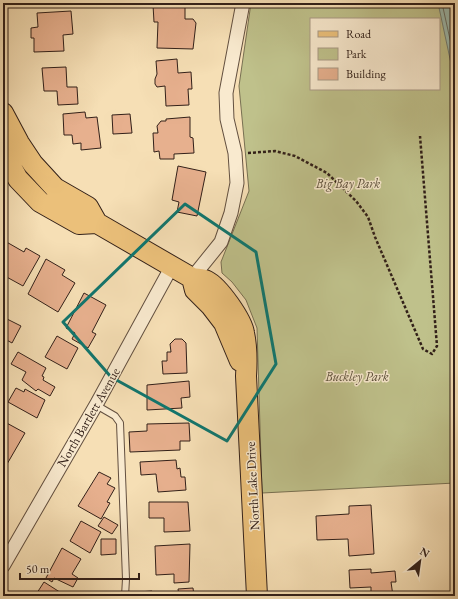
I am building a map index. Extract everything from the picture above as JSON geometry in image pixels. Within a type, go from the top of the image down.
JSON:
[{"type":"main road","points":[[3,113],[19,143],[39,172],[55,188],[88,207],[98,223],[79,224],[40,202],[11,178],[3,152]]},
{"type":"main road","points":[[11,178],[55,188]]},
{"type":"main road","name":"North Lake Drive","points":[[98,223],[192,278],[207,281],[230,306],[239,319],[244,332],[247,359],[246,376],[257,596]]},
{"type":"street","points":[[192,278],[222,242],[231,213],[237,183],[235,152],[227,119],[226,93],[243,3]]},
{"type":"street","name":"North Bartlett Avenue","points":[[3,566],[96,405],[172,266]]},
{"type":"lane","points":[[96,405],[115,416],[120,423],[126,579],[125,596]]},
{"type":"path","points":[[235,152],[254,153],[275,151],[295,156],[327,173],[343,186],[368,217],[375,237],[423,349],[432,354],[437,346],[420,136]]},
{"type":"highlighted area","points":[[185,204],[256,252],[276,364],[227,441],[111,377],[63,322]]},
{"type":"green space","points":[[251,3],[440,3],[455,66],[455,483],[262,493],[257,328],[246,300],[232,282],[222,273],[221,262],[249,191],[239,86]]},
{"type":"water","points":[[438,3],[455,3],[455,82]]},
{"type":"building","points":[[185,4],[185,19],[193,19],[196,23],[193,49],[157,48],[158,22],[154,22],[153,5]]},
{"type":"building","points":[[71,11],[73,34],[63,35],[64,51],[34,52],[34,38],[31,38],[31,28],[38,27],[37,13]]},
{"type":"building","points":[[177,59],[178,73],[191,72],[192,89],[188,89],[189,105],[166,106],[165,86],[157,87],[155,84],[157,74],[156,61]]},
{"type":"building","points":[[66,67],[67,87],[77,87],[78,104],[58,105],[57,91],[44,91],[42,68]]},
{"type":"building","points":[[85,112],[86,118],[97,117],[101,148],[81,150],[81,143],[73,144],[72,135],[64,135],[63,114]]},
{"type":"building","points":[[130,114],[132,133],[113,134],[112,115]]},
{"type":"building","points":[[190,117],[190,137],[193,138],[194,153],[174,154],[174,159],[160,159],[159,151],[154,152],[153,133],[158,133],[157,126],[161,121],[166,121],[166,119]]},
{"type":"building","points":[[178,166],[206,172],[197,216],[177,212],[179,202],[172,200]]},
{"type":"building","points":[[3,240],[24,252],[26,248],[40,256],[23,286],[3,275]]},
{"type":"building","points":[[46,259],[65,270],[62,275],[75,283],[58,312],[28,294]]},
{"type":"building","points":[[84,293],[106,305],[92,332],[96,334],[88,348],[72,339],[75,333],[66,328]]},
{"type":"building","points":[[7,319],[21,326],[12,343],[3,338],[3,327]]},
{"type":"building","points":[[57,336],[78,348],[67,369],[45,357]]},
{"type":"building","points":[[175,339],[182,339],[186,343],[187,373],[163,374],[162,361],[167,361],[167,352],[171,352],[170,344]]},
{"type":"building","points":[[18,352],[46,368],[42,376],[44,377],[43,380],[55,387],[50,396],[38,389],[36,391],[22,380],[26,372],[11,364]]},
{"type":"building","points":[[189,381],[190,397],[181,398],[182,408],[147,410],[147,385]]},
{"type":"building","points":[[16,388],[24,392],[25,389],[45,400],[37,418],[8,402]]},
{"type":"building","points":[[3,421],[25,433],[3,471]]},
{"type":"building","points":[[189,423],[190,441],[180,441],[180,450],[130,452],[129,432],[147,431],[147,424]]},
{"type":"building","points":[[176,460],[177,469],[180,468],[181,477],[185,477],[186,490],[158,492],[156,474],[141,475],[140,462]]},
{"type":"building","points":[[99,472],[111,478],[107,484],[115,488],[107,502],[110,503],[101,519],[78,506]]},
{"type":"building","points":[[149,502],[188,502],[190,531],[164,532],[164,518],[149,518]]},
{"type":"building","points":[[371,505],[374,554],[349,556],[348,539],[317,540],[316,516],[349,514],[349,506]]},
{"type":"building","points":[[104,517],[118,525],[112,534],[98,526]]},
{"type":"building","points":[[81,521],[101,532],[90,553],[70,541]]},
{"type":"building","points":[[101,539],[116,539],[116,554],[101,555]]},
{"type":"building","points":[[190,544],[189,582],[174,583],[174,574],[156,575],[155,546]]},
{"type":"building","points":[[62,548],[81,559],[72,574],[78,578],[73,587],[54,578],[52,582],[46,578]]},
{"type":"building","points":[[371,569],[371,573],[395,571],[396,582],[391,582],[393,596],[371,596],[371,587],[350,588],[349,570]]},
{"type":"building","points":[[44,582],[66,596],[35,596]]},
{"type":"building","points":[[193,588],[194,596],[179,596],[178,589]]},
{"type":"building","points":[[152,591],[152,596],[138,596],[138,592]]},
{"type":"park label","name":"Big Bay Park","points":[[348,183]]},
{"type":"park label","name":"Buckley Park","points":[[357,376]]}]
